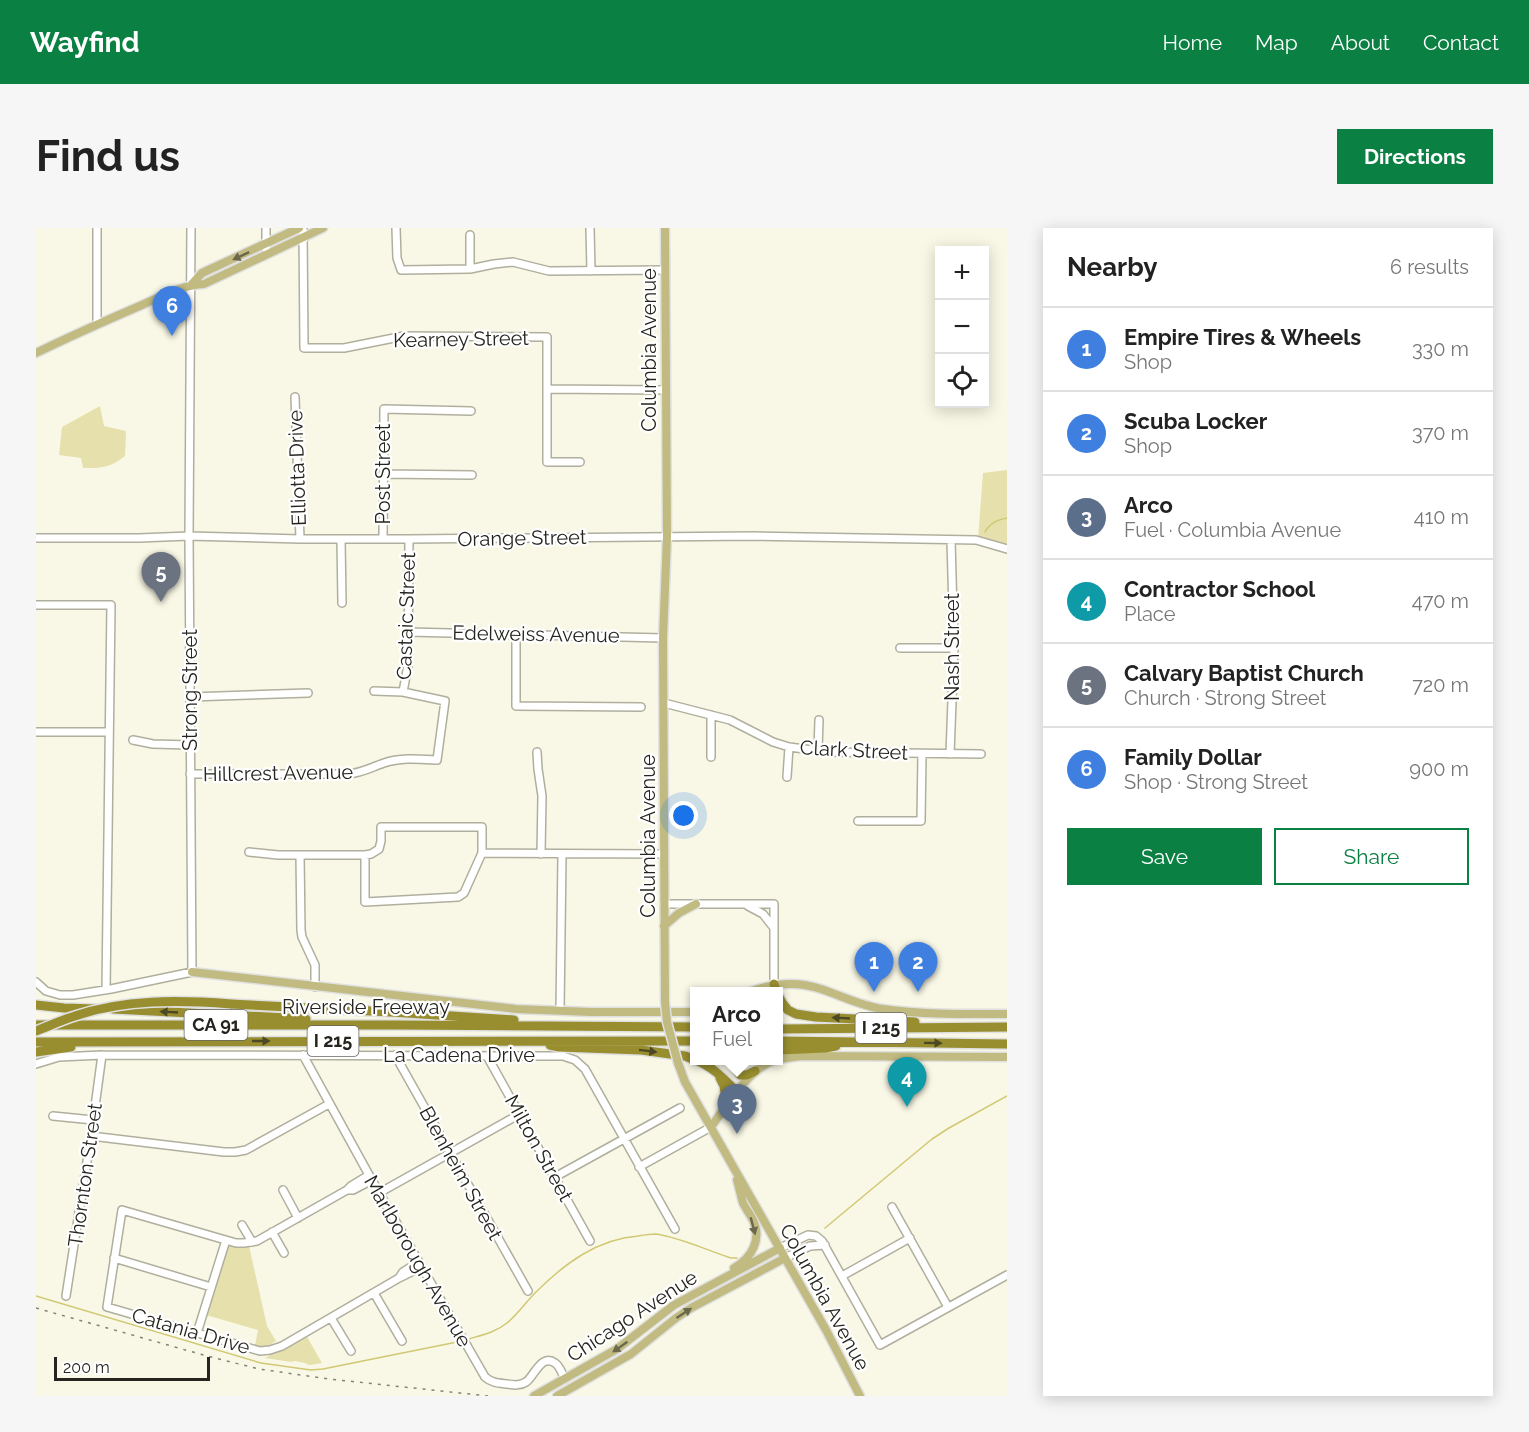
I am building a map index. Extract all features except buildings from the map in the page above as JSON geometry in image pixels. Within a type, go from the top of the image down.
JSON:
[{"type":"highway","name":"I 215","points":[[36,1031],[76,1015],[112,1007],[150,1002],[193,1001],[600,1027]]},
{"type":"highway","points":[[783,1004],[796,1014],[816,1017],[972,1023],[982,1027]]},
{"type":"highway","points":[[36,1005],[395,1025]]},
{"type":"highway","points":[[642,1026],[656,1022],[690,1022]]},
{"type":"highway","name":"Riverside Freeway","points":[[36,1025],[690,1027]]},
{"type":"highway","name":"I 215","points":[[783,1029],[1007,1028]]},
{"type":"highway","points":[[527,1041],[559,1047],[641,1050],[690,1058]]},
{"type":"highway","name":"Riverside Freeway","points":[[36,1042],[690,1041]]},
{"type":"highway","name":"I 215","points":[[783,1041],[1007,1044]]},
{"type":"highway","name":"I 215","points":[[36,1052],[139,1042]]},
{"type":"highway","points":[[783,1050],[825,1048],[854,1042]]},
{"type":"highway","points":[[704,1065],[739,1090]]},
{"type":"highway","points":[[731,1065],[731,1071],[739,1090]]},
{"type":"highway","points":[[735,1065],[740,1075],[747,1075],[755,1071]]},
{"type":"highway","points":[[715,1071],[724,1086],[727,1105]]},
{"type":"main road","points":[[36,353],[97,324],[191,285],[202,273],[266,249],[302,231],[323,228]]},
{"type":"main road","name":"Columbia Avenue","points":[[665,228],[667,537],[663,638],[664,926],[665,1002],[671,1042],[686,1082],[826,1330],[858,1393]]},
{"type":"main road","points":[[664,926],[679,913],[696,904]]},
{"type":"main road","points":[[192,972],[516,1009],[690,1012]]},
{"type":"main road","points":[[783,987],[801,984],[856,1003],[882,1009],[944,1014],[1007,1014]]},
{"type":"main road","points":[[783,1058],[802,1056],[1007,1057]]},
{"type":"main road","points":[[711,1127],[755,1071],[765,1065]]},
{"type":"main road","points":[[712,1284],[740,1265],[756,1242],[754,1221],[744,1204],[736,1171]]},
{"type":"main road","name":"Chicago Avenue","points":[[534,1396],[617,1349],[674,1305],[780,1248]]},
{"type":"main road","name":"Chicago Avenue","points":[[557,1396],[631,1354],[691,1308],[785,1258]]},
{"type":"main road","points":[[566,1379],[571,1389]]},
{"type":"street","points":[[97,324],[98,228]]},
{"type":"street","name":"Strong Street","points":[[191,228],[189,536],[192,972]]},
{"type":"street","points":[[266,228],[266,249]]},
{"type":"street","points":[[396,228],[397,258],[401,270],[470,269],[513,262],[549,271],[665,270]]},
{"type":"street","points":[[590,228],[591,271]]},
{"type":"street","name":"Kearney Street","points":[[302,231],[304,348],[344,348],[404,336],[547,337],[547,389]]},
{"type":"street","points":[[470,235],[470,269]]},
{"type":"street","points":[[580,462],[547,462],[547,389],[666,390]]},
{"type":"street","name":"Elliotta Drive","points":[[295,397],[300,539]]},
{"type":"street","name":"Post Street","points":[[382,538],[384,409],[471,411]]},
{"type":"street","points":[[383,474],[472,475]]},
{"type":"street","name":"Orange Street","points":[[36,538],[189,536],[409,539],[754,536],[976,540],[1007,549]]},
{"type":"street","points":[[340,539],[342,603]]},
{"type":"street","name":"Castaic Street","points":[[403,692],[408,665],[409,539]]},
{"type":"street","name":"Nash Street","points":[[950,754],[954,648],[951,540]]},
{"type":"street","points":[[36,605],[111,605],[106,990]]},
{"type":"street","name":"Edelweiss Avenue","points":[[409,632],[663,638]]},
{"type":"street","points":[[516,633],[516,706],[641,707]]},
{"type":"street","points":[[900,648],[954,648]]},
{"type":"street","points":[[374,691],[403,692]]},
{"type":"street","name":"Hillcrest Avenue","points":[[190,774],[348,774],[364,772],[393,760],[437,760],[444,701],[403,692]]},
{"type":"street","points":[[190,697],[308,693]]},
{"type":"street","name":"Clark Street","points":[[664,702],[730,720],[773,742],[789,747],[922,754],[981,754]]},
{"type":"street","points":[[711,715],[711,757]]},
{"type":"street","points":[[818,750],[819,720]]},
{"type":"street","points":[[36,732],[109,732]]},
{"type":"street","points":[[133,740],[153,744],[190,745]]},
{"type":"street","points":[[787,777],[789,747]]},
{"type":"street","points":[[537,752],[542,796],[541,854]]},
{"type":"street","points":[[858,821],[921,821],[922,754]]},
{"type":"street","points":[[249,852],[278,855],[365,855],[379,849],[381,827],[482,827],[482,853],[464,893],[458,897],[364,902],[365,855]]},
{"type":"street","points":[[482,853],[664,854]]},
{"type":"street","points":[[560,1011],[562,854]]},
{"type":"street","points":[[300,855],[301,930],[315,964],[315,987]]},
{"type":"street","points":[[664,904],[774,904],[774,987]]},
{"type":"street","points":[[743,904],[759,910],[774,928]]},
{"type":"street","points":[[36,982],[46,991],[60,995],[73,995],[192,972]]},
{"type":"street","name":"La Cadena Drive","points":[[36,1064],[46,1060],[74,1056],[102,1055],[563,1056],[581,1065],[587,1073],[624,1139]]},
{"type":"street","name":"Thornton Street","points":[[66,1296],[102,1055]]},
{"type":"street","name":"Marlborough Avenue","points":[[303,1055],[370,1178],[485,1377],[491,1382],[518,1385],[529,1380],[540,1365],[550,1361],[555,1362],[566,1379]]},
{"type":"street","name":"Blenheim Street","points":[[395,1055],[528,1291]]},
{"type":"street","name":"Milton Street","points":[[487,1056],[590,1241]]},
{"type":"street","points":[[91,1136],[235,1152],[246,1150],[329,1104]]},
{"type":"street","points":[[555,1178],[680,1108]]},
{"type":"street","points":[[379,1193],[520,1114]]},
{"type":"street","points":[[53,1116],[93,1120]]},
{"type":"street","points":[[639,1167],[711,1127]]},
{"type":"street","points":[[624,1139],[675,1230]]},
{"type":"street","points":[[211,1287],[114,1258],[122,1210],[236,1243],[252,1242],[347,1190],[353,1190],[370,1178]]},
{"type":"street","points":[[283,1190],[298,1218]]},
{"type":"street","points":[[892,1207],[948,1307]]},
{"type":"street","points":[[242,1225],[252,1242]]},
{"type":"street","points":[[272,1232],[284,1253]]},
{"type":"street","points":[[780,1248],[808,1235],[816,1236],[825,1245],[880,1345],[1007,1275]]},
{"type":"street","points":[[842,1276],[910,1238]]},
{"type":"street","points":[[197,1333],[226,1240]]},
{"type":"street","points":[[785,1258],[810,1245],[825,1245]]},
{"type":"street","name":"Catania Drive","points":[[114,1258],[107,1307],[260,1351],[282,1346],[420,1265]]},
{"type":"street","points":[[374,1293],[402,1341]]},
{"type":"street","points":[[331,1318],[351,1351]]},
{"type":"shaded area","points":[[100,406],[104,426],[126,431],[125,456],[106,466],[83,468],[81,458],[59,455],[62,427]]},
{"type":"shaded area","points":[[1007,470],[1007,547],[978,539],[983,473]]},
{"type":"shaded area","points":[[227,1244],[249,1246],[267,1326],[276,1341],[266,1347],[255,1346],[258,1330],[206,1315]]},
{"type":"shaded area","points":[[306,1335],[322,1363],[309,1365],[265,1358]]},
{"type":"waterway","points":[[985,532],[994,522],[1007,518]]},
{"type":"waterway","points":[[825,1228],[932,1139],[1007,1096]]},
{"type":"waterway","points":[[469,1339],[503,1326],[558,1272],[582,1255],[609,1242],[656,1234],[737,1258]]},
{"type":"waterway","points":[[36,1296],[261,1363],[311,1370],[457,1342]]},
{"type":"railway","points":[[36,1308],[259,1369],[488,1396]]},
{"type":"place","name":"Family Dollar","points":[[172,336]]},
{"type":"place","name":"Calvary Baptist Church","points":[[161,602]]},
{"type":"place","name":"Empire Tires & Wheels","points":[[874,992]]},
{"type":"place","name":"Scuba Locker","points":[[918,992]]},
{"type":"place","name":"Contractor School","points":[[907,1107]]},
{"type":"place","name":"Arco","points":[[737,1134]]}]
